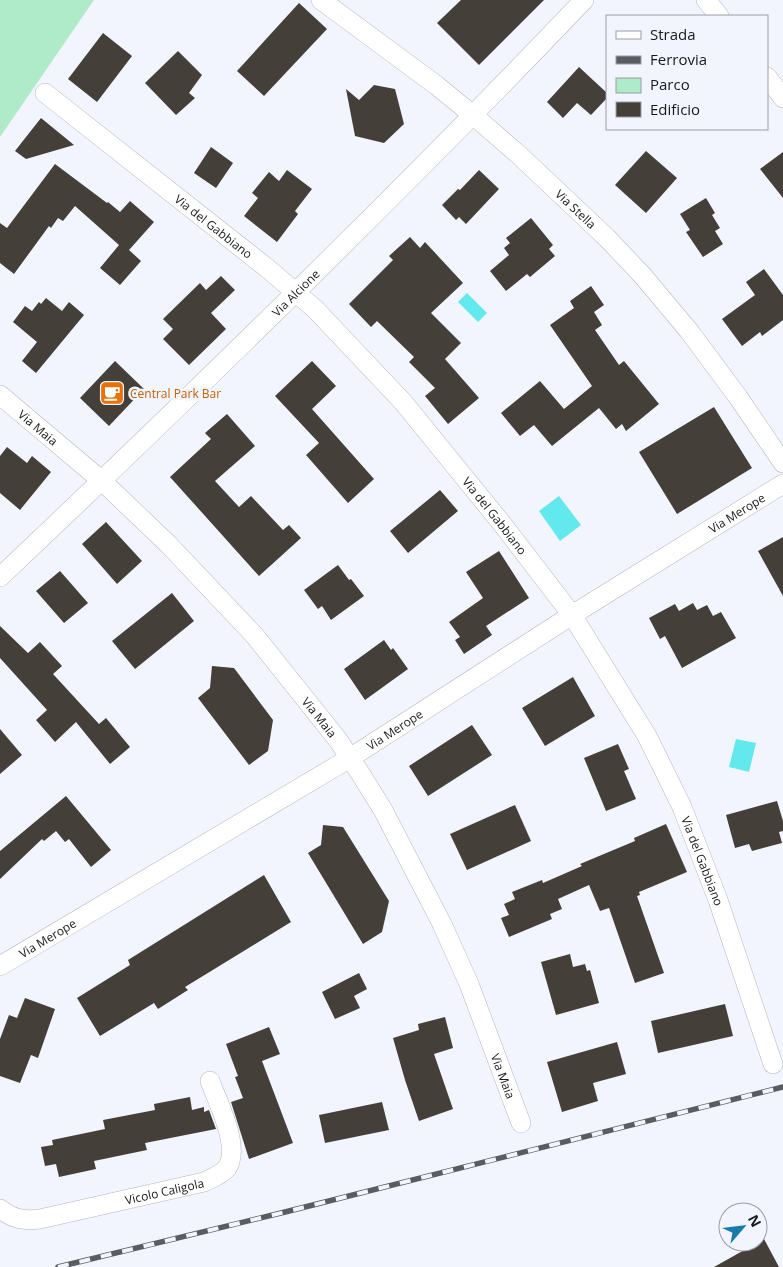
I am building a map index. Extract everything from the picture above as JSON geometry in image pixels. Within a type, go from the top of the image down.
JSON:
[{"type":"street","name":"Via Stella","points":[[321,0],[436,85],[474,116],[592,223],[643,276],[701,347],[783,463]]},
{"type":"street","name":"Via Alcione","points":[[0,578],[297,292],[474,116],[584,0]]},
{"type":"street","points":[[706,0],[718,15]]},
{"type":"street","points":[[768,78],[783,98]]},
{"type":"street","name":"Via del Gabbiano","points":[[45,93],[297,292],[333,327],[403,402],[498,518],[572,615],[647,736],[678,800],[716,892],[773,1064]]},
{"type":"street","name":"Via Maia","points":[[0,395],[102,481],[168,544],[239,618],[317,713],[350,758],[383,810],[442,924],[472,993],[521,1123]]},
{"type":"street","name":"Via Merope","points":[[0,966],[350,758],[572,615],[783,484]]},
{"type":"street","name":"Vicolo Caligola","points":[[4,1212],[18,1219],[40,1220],[204,1182],[221,1174],[231,1160],[232,1150],[229,1133],[210,1082]]},
{"type":"green space","points":[[0,0],[94,0],[0,137]]},
{"type":"water","points":[[467,293],[487,313],[478,322],[458,302]]},
{"type":"water","points":[[559,496],[581,525],[560,541],[539,511]]},
{"type":"water","points":[[736,739],[756,743],[749,772],[729,767]]},
{"type":"building","points":[[461,0],[544,0],[479,65],[437,23]]},
{"type":"building","points":[[299,3],[327,29],[264,96],[237,71]]},
{"type":"building","points":[[103,33],[132,56],[97,102],[68,79]]},
{"type":"building","points":[[178,51],[202,75],[189,93],[195,98],[176,115],[145,83]]},
{"type":"building","points":[[579,67],[606,92],[606,99],[591,115],[577,103],[563,118],[547,102]]},
{"type":"building","points":[[374,85],[395,89],[404,124],[384,143],[355,136],[346,89],[359,100]]},
{"type":"building","points":[[41,118],[74,145],[26,159],[15,151]]},
{"type":"building","points":[[211,147],[233,163],[216,188],[194,173]]},
{"type":"building","points":[[646,151],[677,178],[646,213],[615,185]]},
{"type":"building","points":[[783,152],[783,198],[760,169]]},
{"type":"building","points":[[55,164],[120,212],[130,201],[154,222],[129,250],[141,261],[120,285],[100,268],[119,245],[75,206],[63,221],[58,218],[51,228],[49,226],[14,274],[0,263],[0,223],[7,228]]},
{"type":"building","points":[[287,170],[312,189],[295,211],[298,214],[277,242],[244,216],[258,198],[252,193],[269,172],[279,181]]},
{"type":"building","points":[[479,170],[499,189],[466,224],[459,217],[456,220],[442,205]]},
{"type":"building","points":[[706,198],[715,213],[712,215],[720,228],[715,231],[723,244],[703,257],[686,232],[690,230],[680,214]]},
{"type":"building","points":[[531,218],[553,245],[549,249],[555,256],[530,277],[527,274],[506,291],[490,271],[509,255],[504,248],[510,243],[506,238]]},
{"type":"building","points":[[410,237],[420,248],[425,242],[463,283],[431,313],[461,343],[445,359],[479,398],[448,424],[425,396],[435,388],[409,362],[414,357],[377,321],[371,327],[349,304],[393,260],[389,256]]},
{"type":"building","points":[[764,269],[783,295],[783,320],[762,336],[760,332],[742,346],[722,319],[755,295],[746,282]]},
{"type":"building","points":[[221,276],[235,290],[211,313],[226,329],[189,365],[163,339],[173,329],[163,319],[200,283],[206,290]]},
{"type":"building","points":[[591,286],[604,305],[594,312],[602,325],[595,330],[619,365],[624,361],[659,404],[626,431],[622,424],[616,429],[599,408],[552,446],[534,425],[520,436],[501,413],[540,381],[564,409],[592,386],[550,325],[574,308],[570,301]]},
{"type":"building","points":[[46,298],[62,311],[69,302],[84,315],[36,373],[22,361],[37,342],[13,322],[25,306],[32,311],[39,302],[41,304]]},
{"type":"building","name":"Central Park Bar","points":[[115,361],[144,389],[109,426],[80,398]]},
{"type":"building","points":[[312,361],[336,386],[312,409],[374,479],[348,503],[306,455],[319,443],[275,396]]},
{"type":"building","points":[[714,407],[752,468],[677,514],[639,452]]},
{"type":"building","points":[[227,414],[255,446],[215,481],[239,507],[251,496],[283,530],[289,525],[301,538],[259,576],[170,477],[211,439],[205,433]]},
{"type":"building","points":[[7,447],[27,463],[32,456],[51,472],[20,510],[0,493],[0,456]]},
{"type":"building","points":[[440,490],[458,511],[408,553],[390,531]]},
{"type":"building","points":[[106,522],[142,561],[117,584],[82,544]]},
{"type":"building","points":[[783,537],[783,596],[758,551]]},
{"type":"building","points":[[499,551],[529,598],[486,626],[492,635],[464,654],[455,640],[460,637],[449,622],[483,598],[466,572]]},
{"type":"building","points":[[338,565],[364,596],[331,620],[322,606],[318,609],[304,590]]},
{"type":"building","points":[[60,571],[88,603],[64,623],[36,591]]},
{"type":"building","points":[[172,593],[194,621],[135,669],[112,641]]},
{"type":"building","points":[[693,603],[697,610],[707,605],[713,616],[721,612],[736,638],[682,668],[665,636],[660,639],[649,618],[675,604],[679,611]]},
{"type":"building","points":[[0,626],[28,653],[40,642],[62,666],[53,674],[99,724],[106,718],[130,747],[110,764],[76,722],[55,742],[36,720],[47,710],[0,658]]},
{"type":"building","points":[[384,640],[391,650],[393,648],[408,669],[365,700],[344,669]]},
{"type":"building","points":[[212,666],[234,668],[273,720],[268,751],[249,765],[198,698],[210,688]]},
{"type":"building","points":[[573,677],[595,716],[545,746],[522,708]]},
{"type":"building","points":[[472,725],[492,755],[428,796],[409,766]]},
{"type":"building","points":[[0,729],[22,755],[0,774]]},
{"type":"building","points":[[618,744],[629,769],[624,771],[636,799],[606,811],[584,758]]},
{"type":"building","points":[[66,796],[111,850],[91,867],[69,839],[65,842],[56,831],[44,841],[42,839],[0,879],[0,851]]},
{"type":"building","points":[[777,801],[783,821],[783,831],[779,832],[782,843],[752,851],[749,844],[735,848],[726,815]]},
{"type":"building","points":[[515,805],[531,841],[467,870],[450,834]]},
{"type":"building","points":[[666,824],[687,872],[639,892],[640,895],[637,896],[664,973],[635,983],[609,908],[600,911],[589,885],[558,899],[562,909],[550,914],[552,919],[509,937],[501,918],[509,915],[504,904],[515,899],[512,892],[542,880],[543,883],[582,866],[580,864],[635,841],[634,838]]},
{"type":"building","points":[[323,825],[343,827],[389,901],[382,932],[363,944],[308,853],[321,845]]},
{"type":"building","points":[[264,875],[291,922],[185,987],[188,990],[158,1009],[154,1003],[100,1036],[77,998],[130,965],[128,960]]},
{"type":"building","points":[[570,954],[573,967],[585,964],[587,971],[590,970],[599,1003],[556,1015],[541,962]]},
{"type":"building","points":[[359,973],[367,989],[354,996],[360,1008],[335,1019],[322,992]]},
{"type":"building","points":[[25,998],[55,1009],[38,1058],[31,1055],[20,1083],[0,1076],[0,1039],[9,1015],[17,1018]]},
{"type":"building","points":[[725,1004],[733,1036],[658,1053],[651,1021]]},
{"type":"building","points":[[445,1017],[453,1048],[434,1054],[453,1109],[419,1121],[393,1038],[419,1030],[418,1024]]},
{"type":"building","points":[[269,1027],[280,1054],[262,1061],[293,1143],[249,1159],[231,1102],[243,1098],[235,1077],[238,1076],[226,1044]]},
{"type":"building","points":[[617,1042],[626,1074],[593,1083],[598,1101],[562,1112],[547,1062]]},
{"type":"building","points":[[190,1097],[192,1110],[204,1107],[204,1112],[209,1110],[216,1129],[145,1143],[147,1150],[94,1161],[96,1169],[59,1177],[56,1164],[45,1166],[41,1147],[53,1145],[52,1140],[105,1129],[103,1120],[155,1110],[154,1104]]},
{"type":"building","points":[[382,1102],[389,1130],[325,1143],[319,1115]]},
{"type":"building","points":[[768,1246],[779,1267],[714,1267],[741,1252],[768,1252]]},
{"type":"railway","points":[[58,1267],[783,1087]]},
{"type":"place","name":"Central Park Bar","points":[[112,393]]}]
